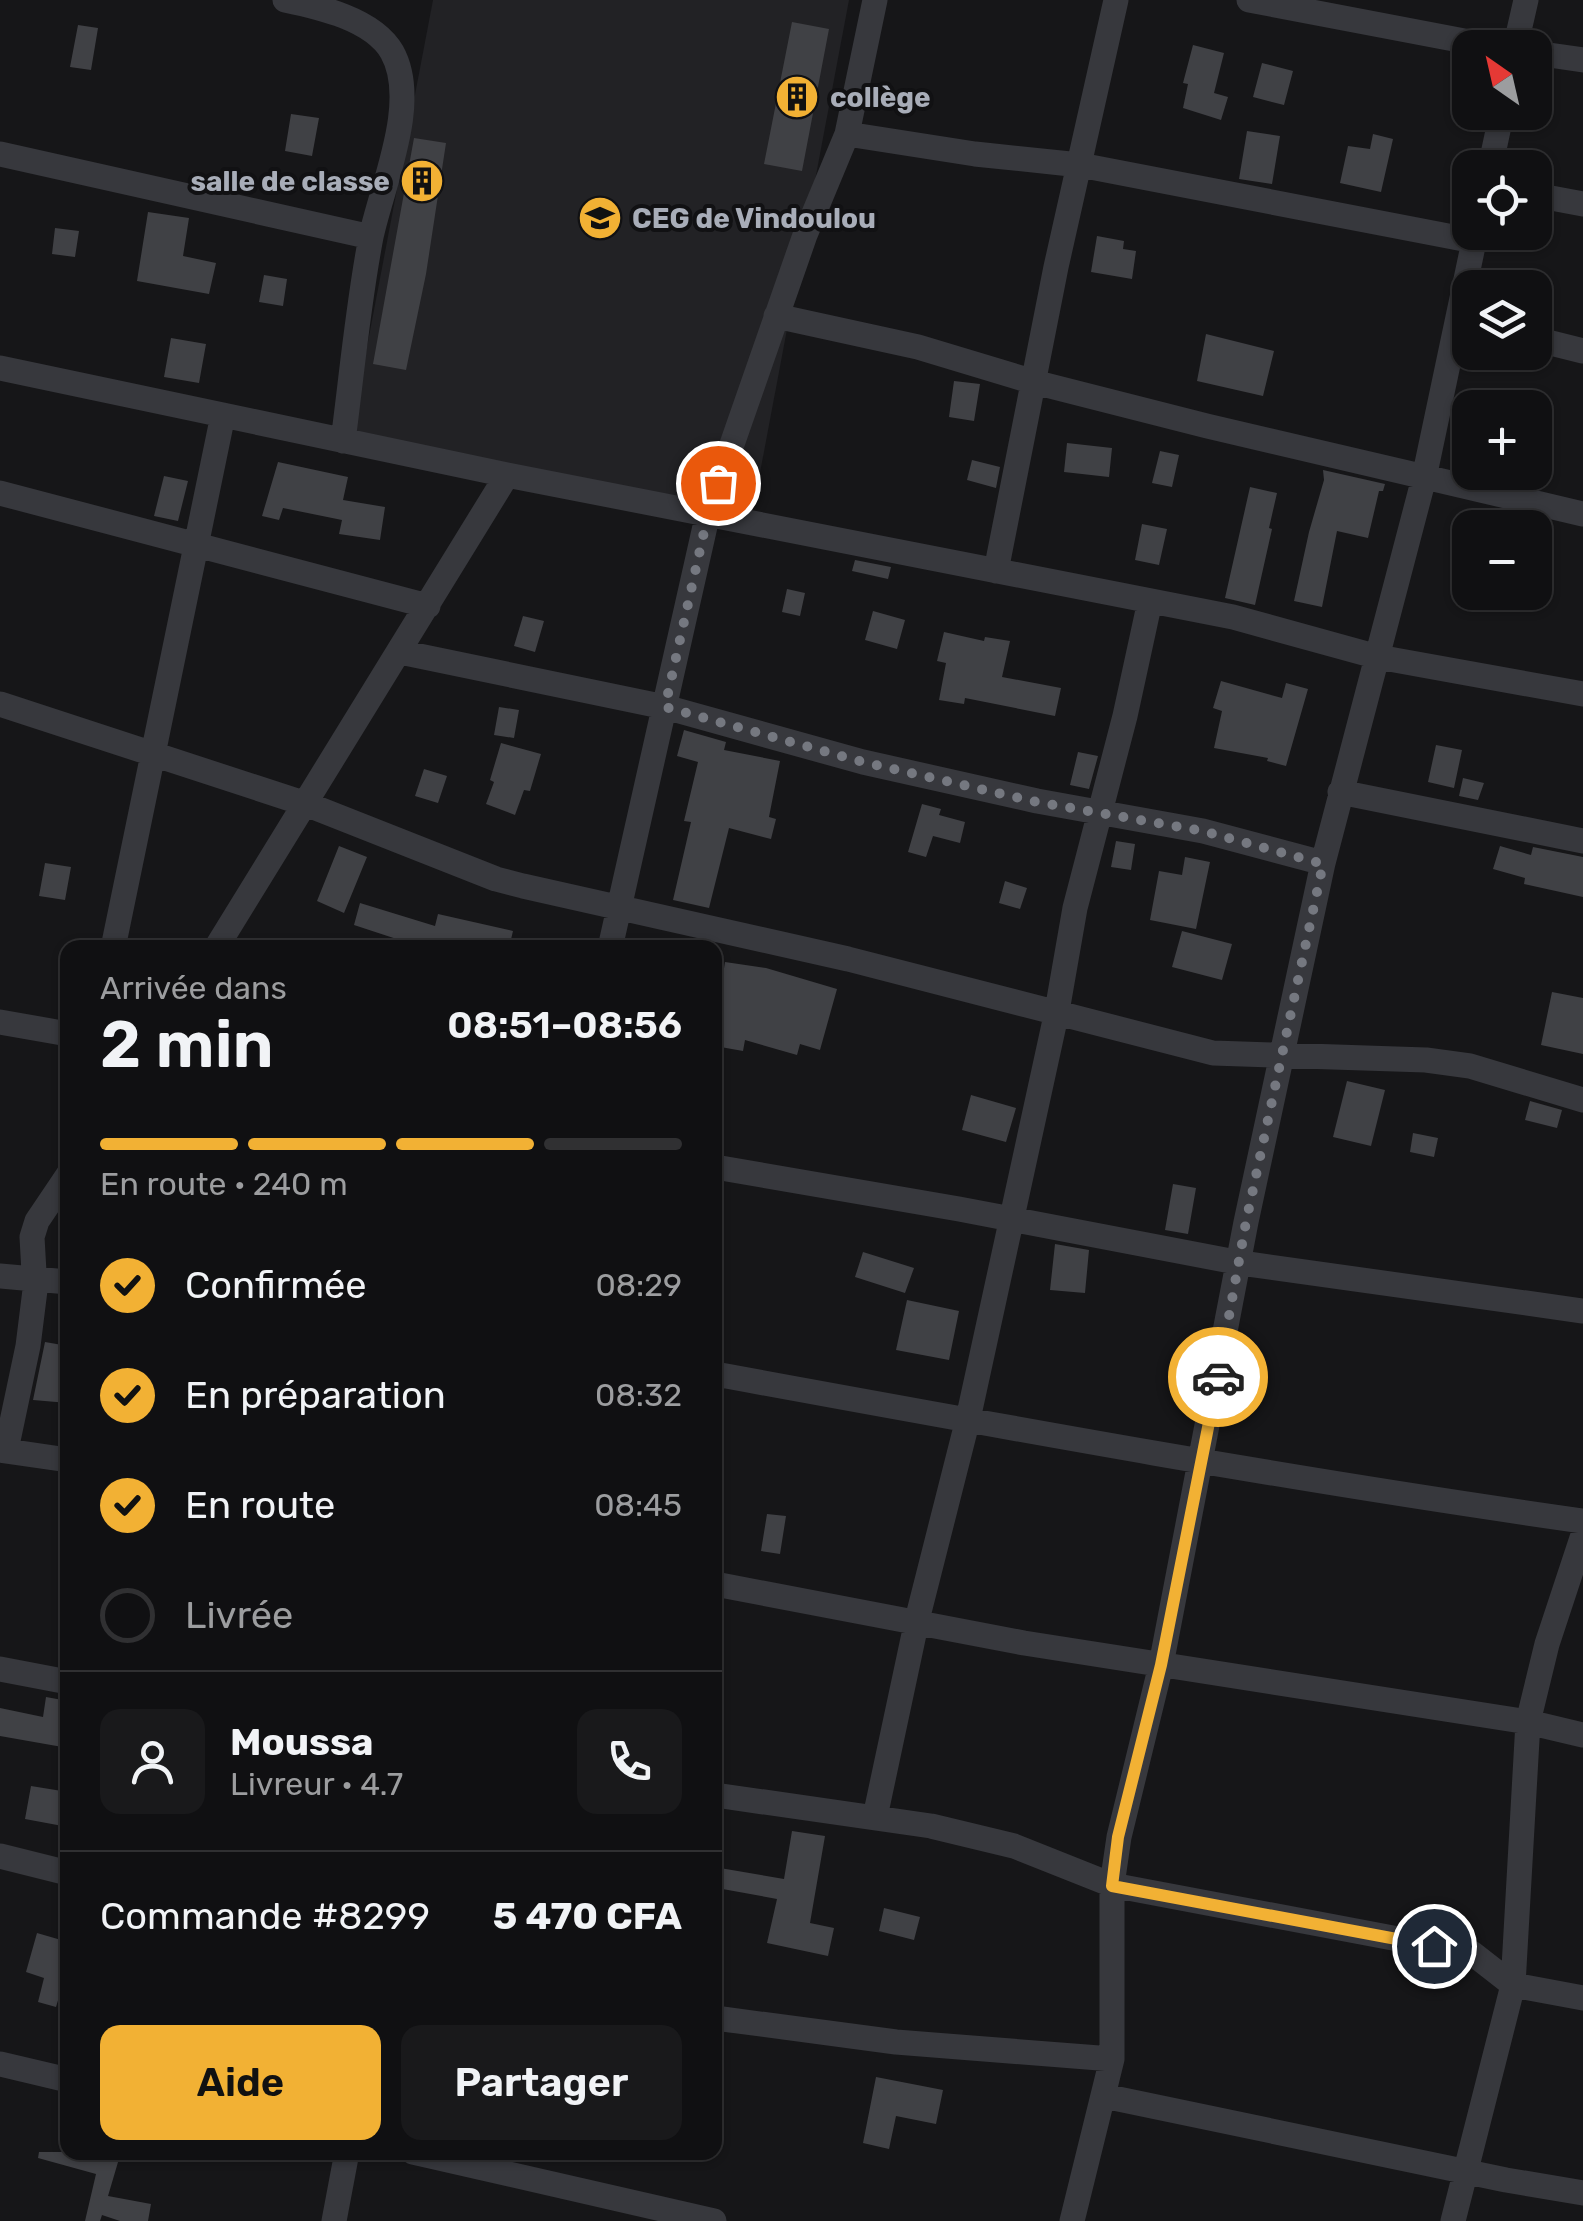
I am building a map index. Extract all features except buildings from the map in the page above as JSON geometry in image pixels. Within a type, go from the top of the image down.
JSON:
[{"type":"street","points":[[285,0],[366,26],[389,47],[398,65],[397,138],[371,237],[343,441]]},
{"type":"street","points":[[612,940],[708,514],[804,235],[847,134],[875,0]]},
{"type":"street","points":[[996,571],[1116,0]]},
{"type":"street","points":[[1249,0],[1452,39]]},
{"type":"street","points":[[1520,30],[1526,0]]},
{"type":"street","points":[[1552,55],[1583,60]]},
{"type":"street","points":[[847,134],[976,154],[1080,164],[1452,233]]},
{"type":"street","points":[[0,154],[371,237]]},
{"type":"street","points":[[1552,199],[1583,204]]},
{"type":"street","points":[[776,316],[918,346],[1034,382],[1207,426],[1583,514]]},
{"type":"street","points":[[1552,344],[1583,352]]},
{"type":"street","points":[[0,368],[507,475],[1150,600],[1284,629],[1378,657],[1583,694]]},
{"type":"street","points":[[1072,2221],[1112,2059],[1112,1886],[1118,1837],[1161,1665],[1241,1264],[1246,1222],[1323,864],[1452,368]]},
{"type":"street","points":[[115,940],[223,415]]},
{"type":"street","points":[[221,940],[507,475]]},
{"type":"street","points":[[0,493],[428,606]]},
{"type":"street","points":[[875,1817],[1012,1222],[1076,908],[1150,600]]},
{"type":"street","points":[[400,652],[665,707],[863,762],[1099,814],[1203,831],[1323,864]]},
{"type":"street","points":[[0,704],[306,804],[496,879],[1057,1012],[1213,1054],[1426,1060],[1470,1066],[1583,1100]]},
{"type":"street","points":[[1340,792],[1583,841]]},
{"type":"street","points":[[0,1022],[60,1033]]},
{"type":"street","points":[[722,1169],[958,1209],[1241,1264],[1583,1311]]},
{"type":"street","points":[[60,1187],[37,1221],[32,1236],[34,1279],[28,1346],[3,1450],[60,1459]]},
{"type":"street","points":[[0,1276],[60,1281]]},
{"type":"street","points":[[722,1375],[1374,1492],[1583,1521]]},
{"type":"street","points":[[1453,2221],[1514,1985],[1528,1722],[1547,1644],[1583,1535]]},
{"type":"street","points":[[722,1585],[1024,1643],[1528,1722],[1583,1735]]},
{"type":"street","points":[[0,1668],[60,1680]]},
{"type":"street","points":[[722,1796],[875,1817],[1014,1846],[1112,1886],[1472,1953],[1514,1985],[1583,1998]]},
{"type":"street","points":[[0,1856],[60,1871]]},
{"type":"street","points":[[722,2019],[896,2042],[1112,2059]]},
{"type":"street","points":[[0,2064],[60,2078]]},
{"type":"street","points":[[1104,2096],[1583,2193]]},
{"type":"street","points":[[334,2221],[345,2160]]},
{"type":"street","points":[[448,2160],[714,2221]]},
{"type":"shaded area","name":"CEG de Vindoulou","points":[[433,0],[849,0],[753,510],[350,436]]},
{"type":"way so far","points":[[718,483],[665,707],[863,762],[1037,802],[1203,831],[1323,864],[1246,1222],[1218,1377]]},
{"type":"place","name":"collège","points":[[797,97]]},
{"type":"place","name":"salle de classe","points":[[422,181]]},
{"type":"place","name":"CEG de Vindoulou","points":[[600,218]]},
{"type":"route","points":[[1218,1377],[1161,1665],[1118,1837],[1112,1886],[1434,1946]]}]
